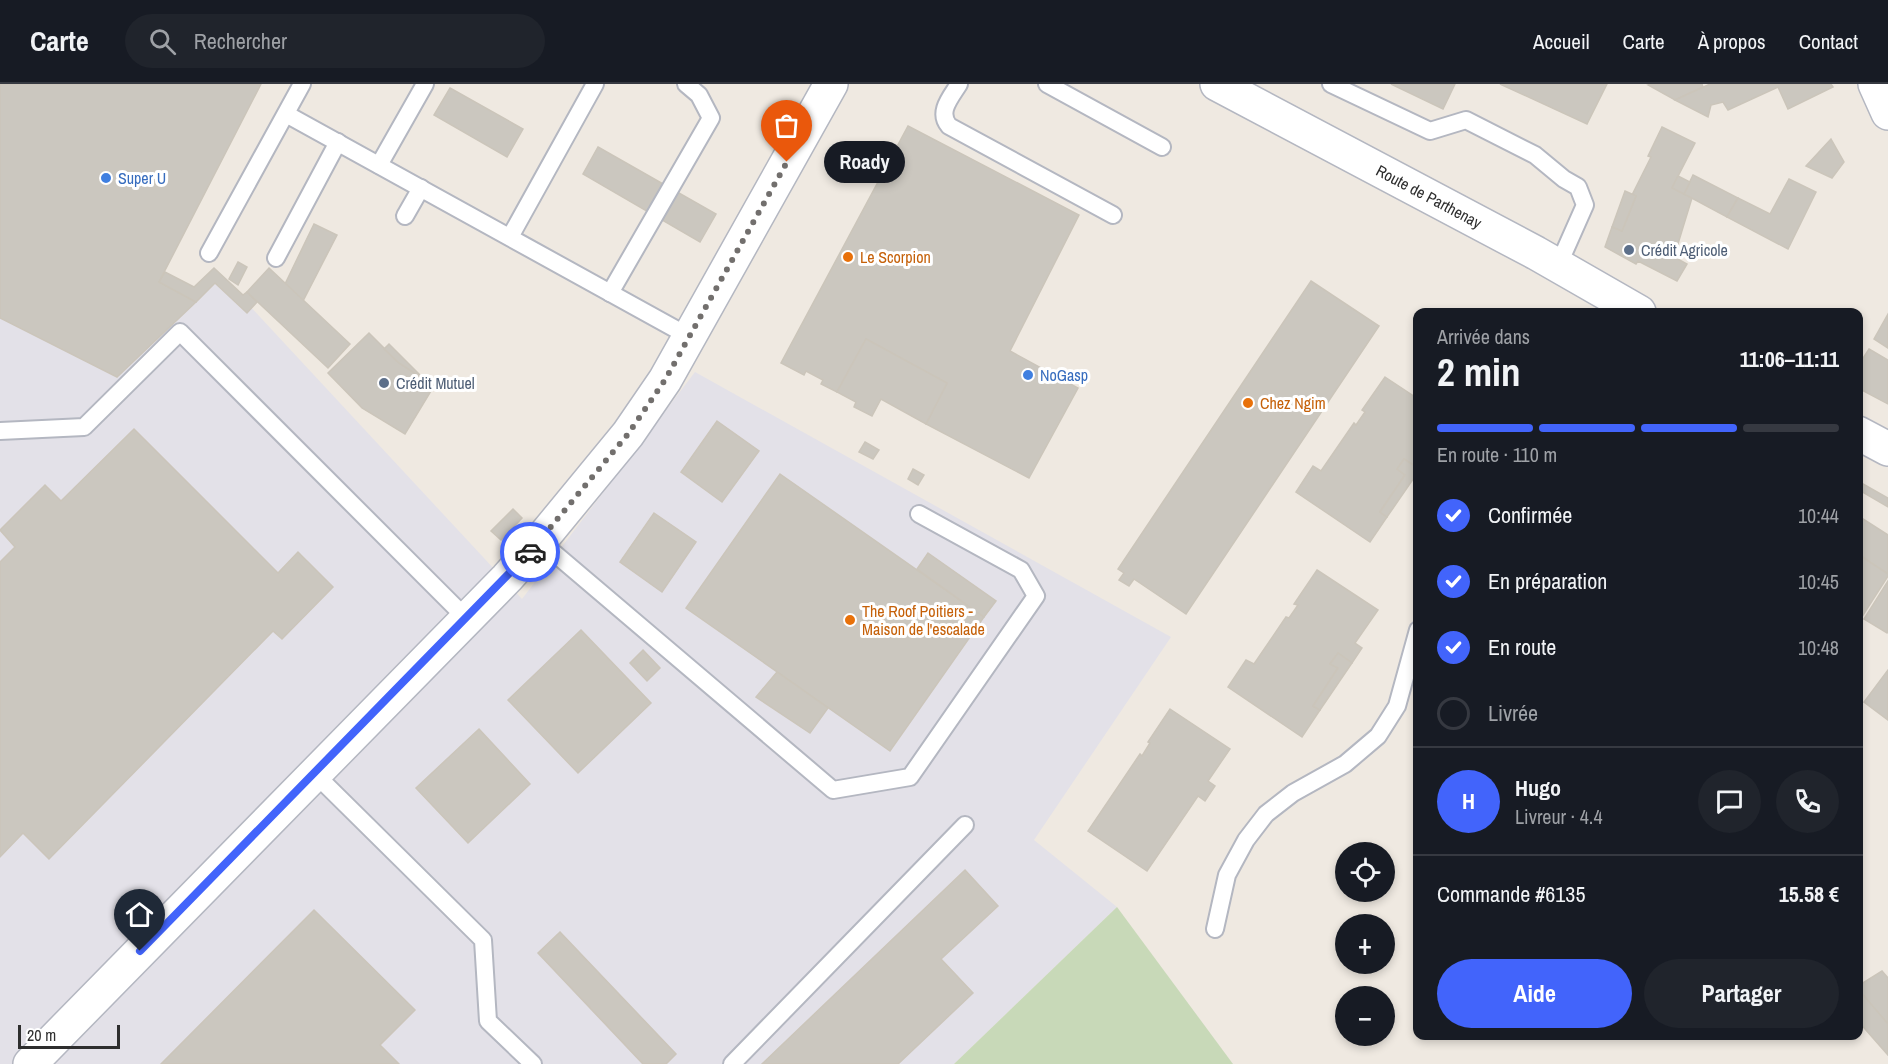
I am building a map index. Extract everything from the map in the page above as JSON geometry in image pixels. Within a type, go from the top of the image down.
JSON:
[{"type":"street","points":[[30,1064],[540,542],[628,434],[665,380],[831,84]]},
{"type":"street","name":"Route de Parthenay","points":[[1217,84],[1632,308]]},
{"type":"street","points":[[1875,84],[1888,113]]},
{"type":"street","points":[[1863,436],[1888,449]]},
{"type":"lane","points":[[209,253],[302,84]]},
{"type":"lane","points":[[379,165],[425,84]]},
{"type":"lane","points":[[510,237],[595,84]]},
{"type":"lane","points":[[610,292],[711,118],[699,95],[686,84]]},
{"type":"lane","points":[[959,84],[943,113],[944,120],[949,126],[1113,215]]},
{"type":"lane","points":[[1047,84],[1162,147]]},
{"type":"lane","points":[[1330,84],[1430,131],[1466,120],[1535,155],[1564,179],[1578,187],[1585,205],[1558,267]]},
{"type":"lane","points":[[286,114],[690,337]]},
{"type":"lane","points":[[276,258],[338,142]]},
{"type":"lane","points":[[405,216],[421,188]]},
{"type":"lane","points":[[0,431],[84,427],[180,332],[467,619]]},
{"type":"lane","points":[[540,542],[833,790],[910,777],[1036,596],[1021,570],[919,514]]},
{"type":"lane","points":[[1215,929],[1227,875],[1246,840],[1266,814],[1293,793],[1345,764],[1378,736],[1397,706],[1413,648]]},
{"type":"lane","points":[[314,773],[483,940],[488,1021],[533,1064]]},
{"type":"lane","points":[[732,1064],[965,825]]},
{"type":"shaded area","points":[[221,275],[522,599],[695,372],[1171,637],[1034,840],[1117,907],[954,1064],[0,1064],[0,318],[117,376]]},
{"type":"green space","points":[[1117,907],[1233,1064],[954,1064]]},
{"type":"building","name":"Super U","points":[[0,84],[261,84],[159,282],[196,302],[117,377],[0,318]]},
{"type":"building","points":[[1391,84],[1455,84],[1443,109]]},
{"type":"building","points":[[1500,84],[1607,84],[1587,124]]},
{"type":"building","points":[[1702,84],[1703,87],[1675,100],[1648,85]]},
{"type":"building","points":[[1710,84],[1831,84],[1833,87],[1788,109],[1778,87],[1728,110],[1723,102],[1711,105],[1708,117],[1675,100]]},
{"type":"building","points":[[450,88],[523,129],[507,157],[434,115]]},
{"type":"building","points":[[908,126],[1079,215],[1010,351],[1078,388],[1029,478],[926,424],[947,383],[866,339],[837,392],[821,384],[823,380],[806,371],[804,375],[781,363]]},
{"type":"building","points":[[1662,127],[1695,143],[1672,188],[1692,198],[1674,257],[1687,264],[1677,281],[1638,261],[1636,264],[1605,247],[1612,227],[1622,231],[1636,196],[1632,195],[1651,157],[1648,156]]},
{"type":"building","points":[[1831,139],[1844,162],[1832,178],[1806,166]]},
{"type":"building","points":[[598,147],[716,214],[700,242],[583,174]]},
{"type":"building","points":[[1693,175],[1738,198],[1727,217],[1684,194]]},
{"type":"building","points":[[1678,176],[1690,182],[1684,194],[1672,188]]},
{"type":"building","points":[[1789,179],[1816,192],[1788,249],[1727,217],[1738,198],[1770,214]]},
{"type":"building","points":[[1625,191],[1636,196],[1622,231],[1612,227]]},
{"type":"building","points":[[314,224],[337,235],[303,301],[285,284]]},
{"type":"building","points":[[238,262],[247,267],[238,285],[229,279]]},
{"type":"building","points":[[214,268],[243,295],[247,292],[257,302],[247,313],[215,283],[196,302],[159,282],[165,272],[194,287]]},
{"type":"building","points":[[269,268],[350,344],[328,368],[247,292]]},
{"type":"building","points":[[1311,281],[1379,326],[1186,614],[1134,579],[1129,586],[1119,580],[1124,573],[1118,569]]},
{"type":"building","points":[[1888,314],[1888,348],[1874,339]]},
{"type":"building","name":"Crédit Mutuel","points":[[369,333],[399,363],[434,386],[405,434],[362,408],[328,373]]},
{"type":"building","points":[[866,339],[947,383],[926,424],[881,399],[872,416],[854,407],[856,402],[837,392]]},
{"type":"building","points":[[389,344],[425,380],[399,363],[384,349]]},
{"type":"building","points":[[1869,349],[1888,360],[1888,404],[1863,391],[1863,358]]},
{"type":"building","points":[[1385,377],[1413,396],[1413,465],[1404,459],[1397,469],[1405,475],[1380,512],[1387,517],[1370,542],[1296,492],[1313,466],[1321,471],[1354,423],[1356,425],[1365,412],[1362,410]]},
{"type":"building","points":[[717,421],[759,451],[722,502],[681,472]]},
{"type":"building","points":[[134,429],[278,573],[298,552],[333,587],[282,639],[273,631],[49,859],[23,833],[0,857],[0,562],[15,547],[0,530],[45,485],[61,501]]},
{"type":"building","points":[[865,442],[879,450],[873,459],[859,452]]},
{"type":"building","points":[[1404,459],[1413,465],[1413,479],[1387,517],[1380,512],[1405,475],[1397,469]]},
{"type":"building","points":[[913,469],[924,475],[918,485],[908,479]]},
{"type":"building","points":[[780,474],[984,617],[890,751],[686,608]]},
{"type":"building","points":[[1863,484],[1888,498],[1888,507],[1863,492]]},
{"type":"building","points":[[513,509],[522,518],[501,540],[491,531]]},
{"type":"building","points":[[654,513],[696,542],[662,592],[620,562]]},
{"type":"building","points":[[1863,519],[1888,535],[1888,574],[1863,557]]},
{"type":"building","points":[[928,553],[996,601],[984,617],[917,569]]},
{"type":"building","points":[[1863,558],[1888,576],[1863,615]]},
{"type":"building","points":[[1317,570],[1378,610],[1355,643],[1362,648],[1352,663],[1338,653],[1330,664],[1338,668],[1313,706],[1320,710],[1302,737],[1228,687],[1246,660],[1254,664],[1286,617],[1289,618],[1298,605],[1294,604]]},
{"type":"building","points":[[1888,581],[1888,631],[1887,633],[1864,619]]},
{"type":"building","points":[[581,630],[651,703],[578,773],[508,700]]},
{"type":"building","points":[[643,650],[660,668],[647,681],[630,663]]},
{"type":"building","points":[[1338,653],[1352,663],[1320,710],[1313,706],[1338,668],[1330,664]]},
{"type":"building","points":[[1888,670],[1888,720],[1864,702]]},
{"type":"building","points":[[777,672],[828,708],[810,733],[756,697]]},
{"type":"building","points":[[1170,709],[1230,749],[1208,781],[1215,786],[1205,801],[1198,796],[1147,871],[1088,831],[1140,754],[1142,756],[1150,743],[1148,742]]},
{"type":"building","points":[[479,729],[530,784],[468,843],[416,788]]},
{"type":"building","points":[[965,870],[998,906],[941,959],[973,993],[898,1064],[762,1064]]},
{"type":"building","points":[[314,910],[415,1010],[380,1045],[399,1064],[161,1064]]},
{"type":"building","points":[[560,932],[676,1054],[666,1064],[643,1064],[538,953]]},
{"type":"building","points":[[1882,971],[1888,978],[1888,1024],[1863,995],[1863,983]]},
{"type":"building","points":[[1863,995],[1888,1024],[1888,1055],[1863,1027]]},
{"type":"way so far","points":[[530,552],[628,434],[665,380],[787,162]]},
{"type":"place","name":"Roady","points":[[787,162]]},
{"type":"place","name":"Super U","points":[[106,178]]},
{"type":"place","name":"Crédit Agricole","points":[[1629,250]]},
{"type":"place","name":"Le Scorpion","points":[[848,257]]},
{"type":"place","name":"NoGasp","points":[[1028,375]]},
{"type":"place","name":"Crédit Mutuel","points":[[384,383]]},
{"type":"place","name":"Chez Ngim","points":[[1248,403]]},
{"type":"place","name":"The Roof Poitiers - Maison de l'escalade","points":[[850,620]]},
{"type":"route","points":[[140,951],[530,552]]}]
